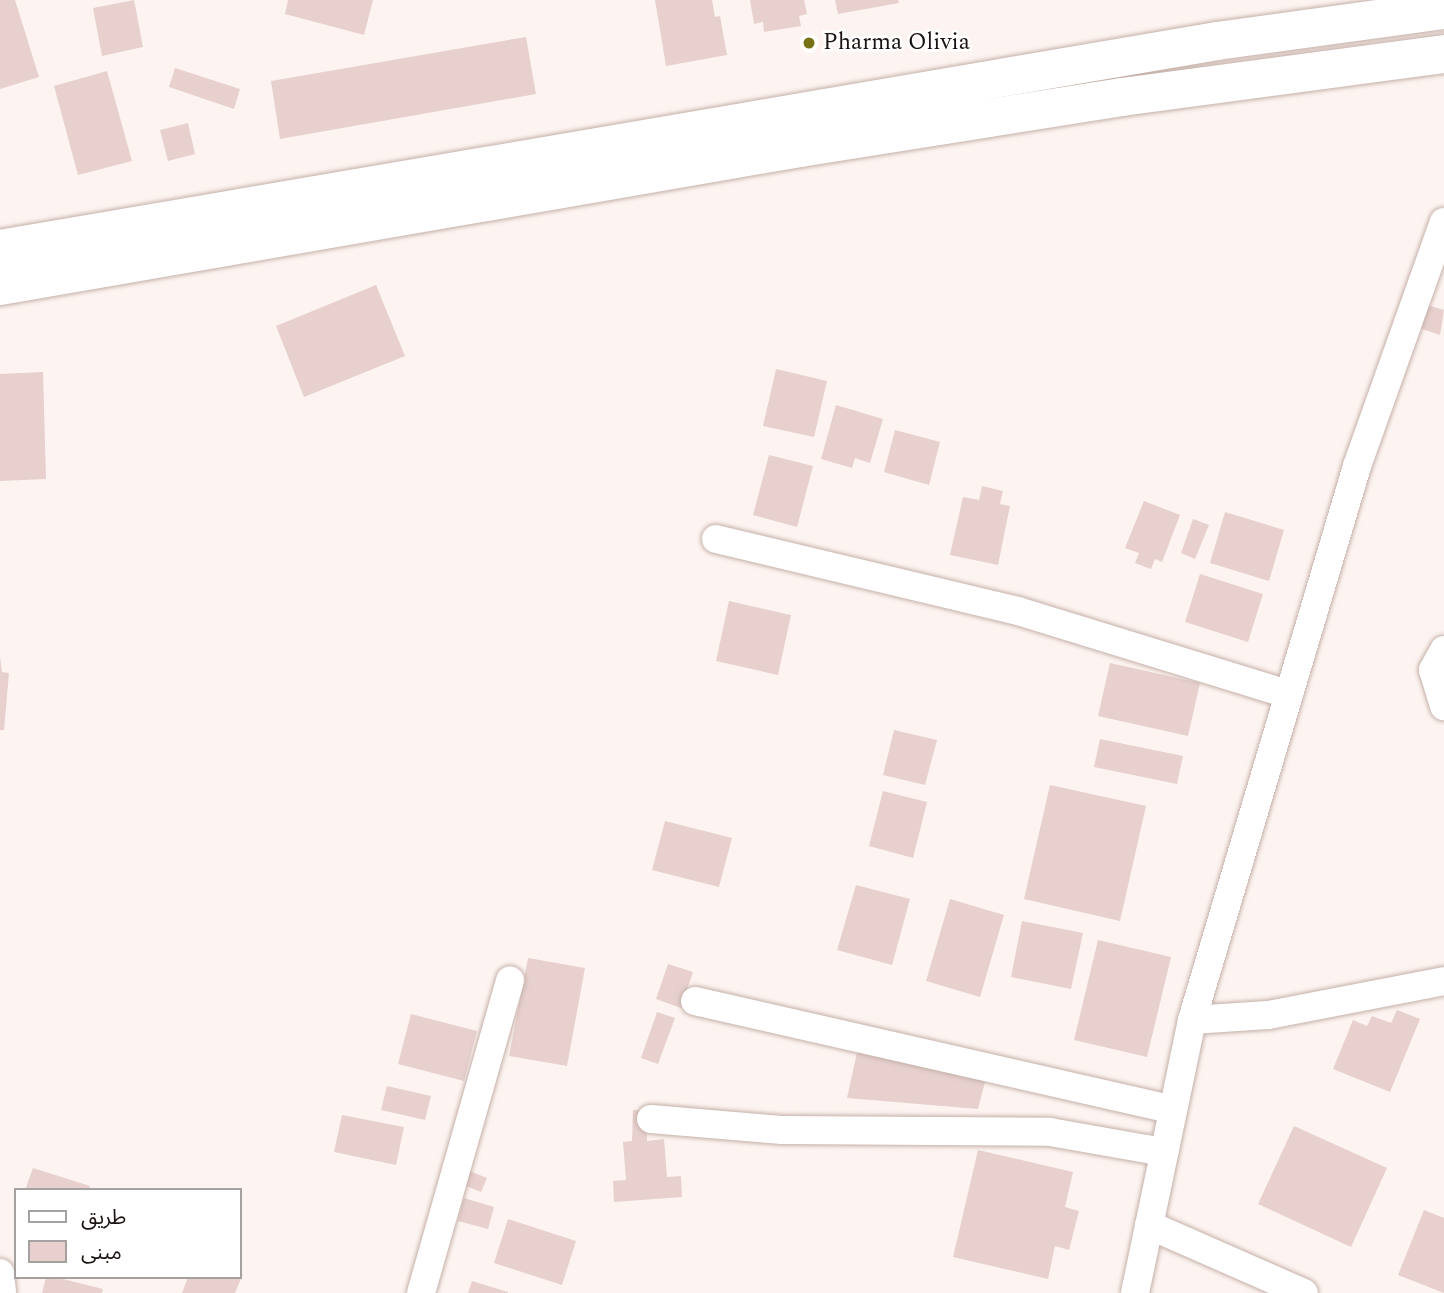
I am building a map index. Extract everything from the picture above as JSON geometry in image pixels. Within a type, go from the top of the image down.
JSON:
[{"type":"street","points":[[0,249],[1217,40],[1444,10]]},
{"type":"street","points":[[0,286],[800,148],[1161,91],[1444,54]]},
{"type":"street","points":[[1135,1293],[1192,1020],[1357,466],[1444,222]]},
{"type":"street","points":[[716,539],[1017,611],[1288,694]]},
{"type":"street","points":[[1444,650],[1433,670],[1444,706]]},
{"type":"street","points":[[421,1293],[510,979]]},
{"type":"street","points":[[1192,1020],[1268,1015],[1444,981]]},
{"type":"street","points":[[695,1001],[1173,1110]]},
{"type":"street","points":[[652,1119],[782,1130],[1050,1132],[1164,1152]]},
{"type":"street","points":[[1149,1225],[1304,1293]]},
{"type":"street","points":[[0,1273],[2,1293]]},
{"type":"building","points":[[0,0],[15,0],[39,77],[0,89]]},
{"type":"building","points":[[134,0],[143,47],[102,56],[93,8]]},
{"type":"building","points":[[288,0],[373,0],[364,35],[285,14]]},
{"type":"building","points":[[655,0],[712,0],[715,17],[720,16],[727,55],[666,66]]},
{"type":"building","points":[[750,0],[804,0],[807,14],[799,16],[801,26],[764,32],[763,22],[754,24]]},
{"type":"building","points":[[835,0],[898,0],[899,3],[838,14]]},
{"type":"building","points":[[526,37],[536,94],[280,139],[271,81]]},
{"type":"building","points":[[175,68],[240,89],[234,109],[169,87]]},
{"type":"building","points":[[107,71],[132,161],[78,175],[54,86]]},
{"type":"building","points":[[188,123],[195,154],[168,161],[160,130]]},
{"type":"building","points":[[376,285],[405,356],[304,397],[276,326]]},
{"type":"building","points":[[1421,303],[1444,310],[1440,335],[1413,326]]},
{"type":"building","points":[[776,369],[827,381],[814,437],[763,426]]},
{"type":"building","points":[[43,372],[46,479],[0,481],[0,374]]},
{"type":"building","points":[[836,405],[883,419],[870,463],[855,458],[852,468],[821,459]]},
{"type":"building","points":[[895,430],[940,442],[929,485],[884,472]]},
{"type":"building","points":[[769,455],[813,466],[797,527],[753,515]]},
{"type":"building","points":[[982,486],[1003,491],[1000,504],[1010,506],[998,565],[950,555],[963,497],[979,500]]},
{"type":"building","points":[[1144,501],[1180,515],[1162,562],[1155,559],[1151,569],[1135,563],[1139,553],[1125,548]]},
{"type":"building","points":[[1225,512],[1284,530],[1269,581],[1210,563]]},
{"type":"building","points":[[1193,519],[1209,525],[1195,559],[1181,553]]},
{"type":"building","points":[[1200,574],[1263,594],[1248,642],[1185,622]]},
{"type":"building","points":[[729,601],[791,615],[778,675],[716,661]]},
{"type":"building","points":[[0,657],[2,672],[9,673],[4,730],[0,730]]},
{"type":"building","points":[[1110,663],[1200,683],[1188,736],[1098,716]]},
{"type":"building","points":[[894,730],[937,740],[925,785],[883,775]]},
{"type":"building","points":[[1100,739],[1183,756],[1177,784],[1094,767]]},
{"type":"building","points":[[1050,785],[1146,806],[1120,921],[1024,899]]},
{"type":"building","points":[[883,791],[927,802],[913,858],[869,846]]},
{"type":"building","points":[[665,821],[732,838],[719,887],[652,870]]},
{"type":"building","points":[[856,885],[910,899],[892,965],[837,950]]},
{"type":"building","points":[[950,899],[1004,915],[980,997],[926,981]]},
{"type":"building","points":[[1022,921],[1083,933],[1071,989],[1011,977]]},
{"type":"building","points":[[1098,940],[1171,957],[1147,1057],[1074,1040]]},
{"type":"building","points":[[528,958],[585,968],[567,1066],[509,1056]]},
{"type":"building","points":[[668,964],[693,972],[681,1008],[656,999]]},
{"type":"building","points":[[1397,1010],[1420,1019],[1390,1092],[1333,1069],[1353,1020],[1367,1026],[1372,1016],[1391,1023]]},
{"type":"building","points":[[657,1012],[675,1018],[658,1064],[641,1058]]},
{"type":"building","points":[[411,1014],[477,1031],[464,1081],[398,1064]]},
{"type":"building","points":[[858,1048],[986,1078],[978,1109],[847,1098]]},
{"type":"building","points":[[387,1086],[431,1096],[425,1120],[381,1110]]},
{"type":"building","points":[[633,1110],[647,1111],[647,1141],[664,1139],[667,1177],[681,1176],[682,1197],[614,1202],[613,1181],[626,1180],[623,1142],[632,1141]]},
{"type":"building","points":[[342,1115],[404,1127],[396,1165],[334,1152]]},
{"type":"building","points":[[1294,1126],[1387,1168],[1351,1247],[1258,1204]]},
{"type":"building","points":[[978,1150],[1073,1172],[1065,1207],[1079,1211],[1069,1250],[1055,1246],[1048,1279],[953,1257]]},
{"type":"building","points":[[33,1168],[90,1186],[89,1188],[26,1188]]},
{"type":"building","points":[[467,1170],[487,1178],[481,1192],[461,1184]]},
{"type":"building","points":[[464,1198],[494,1207],[488,1229],[458,1221]]},
{"type":"building","points":[[1424,1210],[1444,1218],[1444,1293],[1398,1275]]},
{"type":"building","points":[[508,1219],[576,1241],[562,1285],[494,1263]]},
{"type":"building","points":[[46,1279],[63,1279],[103,1289],[102,1293],[42,1293]]},
{"type":"building","points":[[187,1279],[241,1279],[235,1293],[182,1293]]},
{"type":"building","points":[[472,1281],[508,1292],[508,1293],[468,1293]]},
{"type":"place","name":"Pharma Olivia","points":[[809,43]]}]
